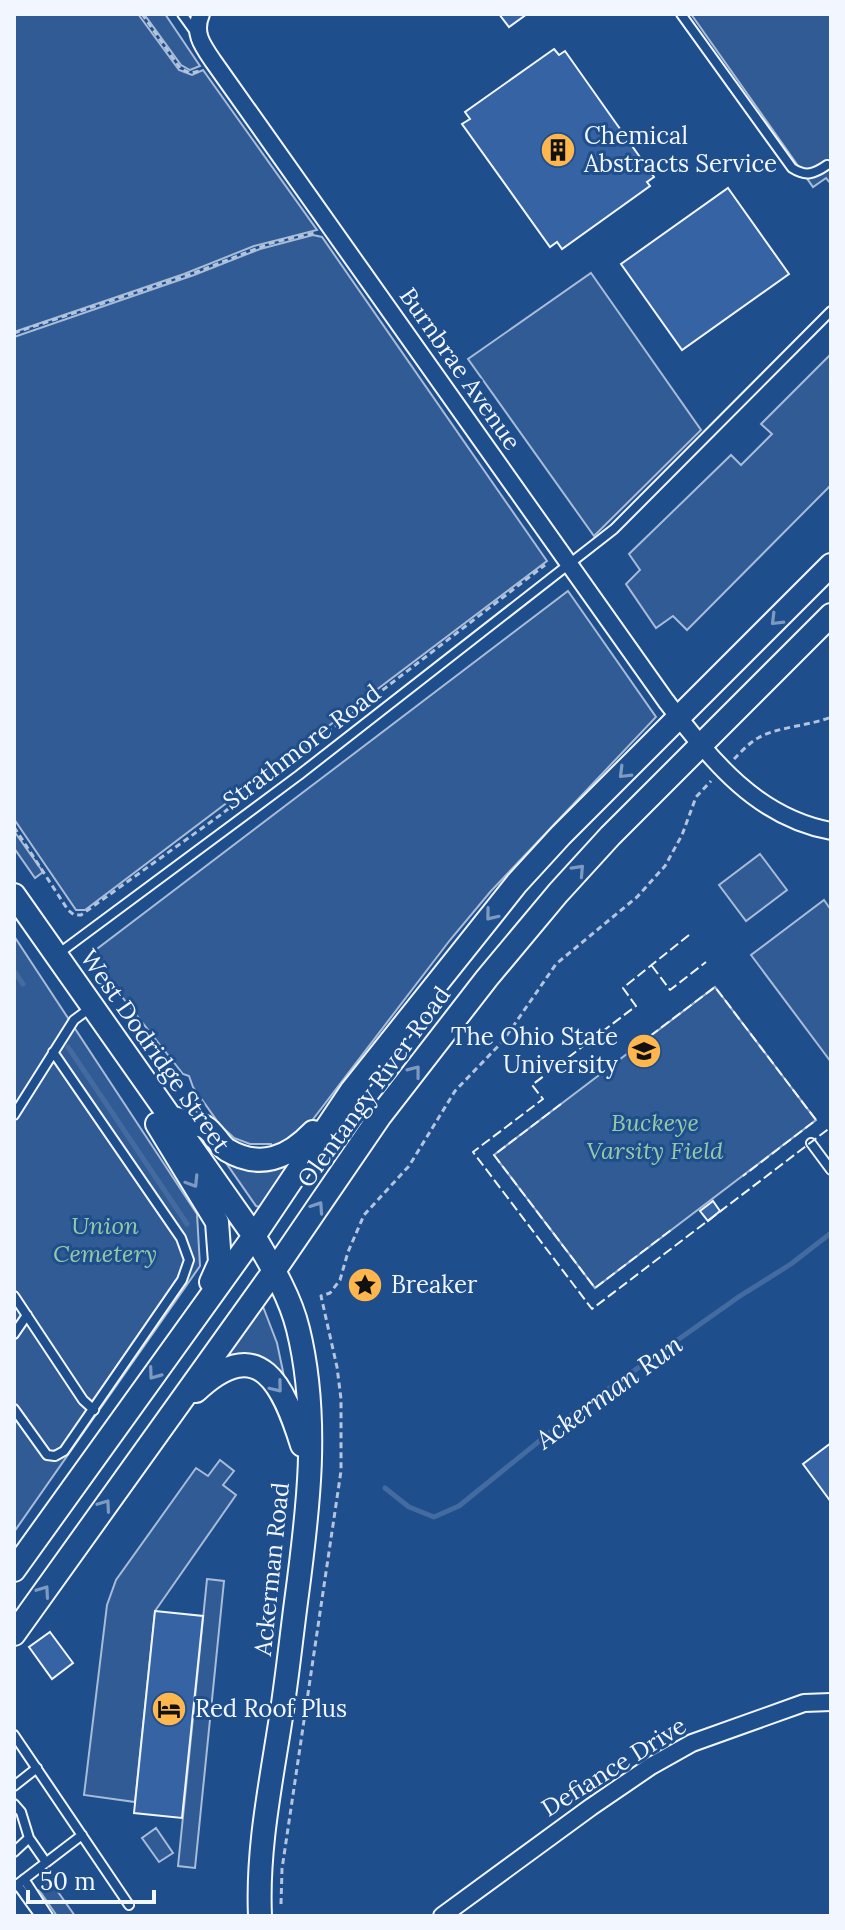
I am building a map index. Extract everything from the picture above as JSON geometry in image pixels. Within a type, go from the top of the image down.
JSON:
[{"type":"main road","name":"Olentangy River Road","points":[[14,1570],[254,1236],[352,1090],[517,883],[831,565]]},
{"type":"main road","name":"Olentangy River Road","points":[[14,1634],[274,1271],[380,1116],[487,978],[558,893],[700,744],[831,615]]},
{"type":"main road","name":"West Dodridge Street","points":[[14,895],[254,1236]]},
{"type":"main road","points":[[132,1064],[149,1110],[217,1222],[220,1262],[200,1311]]},
{"type":"main road","points":[[168,1117],[207,1128],[226,1150],[244,1157],[271,1159],[290,1153],[300,1145],[352,1090]]},
{"type":"main road","name":"Ackerman Road","points":[[254,1236],[274,1271],[298,1328],[308,1390],[309,1469],[304,1539],[281,1716],[263,1824],[260,1916]]},
{"type":"main road","points":[[169,1416],[222,1370],[253,1366],[281,1387],[309,1469]]},
{"type":"street","points":[[198,36],[201,14]]},
{"type":"street","name":"Burnbrae Avenue","points":[[198,36],[679,718],[723,769],[764,806],[806,827],[831,831]]},
{"type":"street","name":"Defiance Drive","points":[[442,1916],[591,1807],[651,1766],[692,1743],[804,1703],[831,1702]]},
{"type":"lane","points":[[182,14],[198,36]]},
{"type":"lane","points":[[681,14],[792,168],[801,174],[810,174],[827,165]]},
{"type":"lane","name":"Strathmore Road","points":[[56,955],[299,775],[614,529],[831,311]]},
{"type":"lane","points":[[14,1115],[74,1020],[93,1006]]},
{"type":"lane","points":[[14,1409],[47,1455],[55,1456],[72,1442],[182,1280],[189,1260],[181,1238],[53,1052]]},
{"type":"lane","points":[[811,1143],[831,1170]]},
{"type":"lane","points":[[14,1296],[83,1400],[94,1410]]},
{"type":"lane","points":[[14,1334],[27,1315]]},
{"type":"lane","points":[[14,1735],[129,1905]]},
{"type":"lane","points":[[14,1786],[37,1768]]},
{"type":"lane","points":[[14,1804],[27,1825],[29,1838],[45,1861]]},
{"type":"lane","points":[[18,1883],[82,1835]]},
{"type":"lane","points":[[14,1852],[29,1838]]},
{"type":"lane","points":[[18,1883],[40,1916]]},
{"type":"lane","points":[[18,1883],[48,1916]]},
{"type":"path","points":[[142,14],[186,72],[196,73],[213,61]]},
{"type":"path","points":[[14,333],[194,273],[271,243],[312,233],[334,232]]},
{"type":"path","points":[[14,827],[68,910],[74,915],[81,915],[219,816],[545,565]]},
{"type":"path","points":[[321,1296],[330,1293],[340,1280],[364,1215],[409,1166],[455,1091],[503,1041],[556,964],[637,897],[665,866],[682,835],[696,797],[756,739],[831,717]]},
{"type":"shaded area","points":[[14,14],[138,14],[179,70],[192,75],[203,70],[317,230],[254,246],[184,274],[14,332]]},
{"type":"shaded area","points":[[144,14],[165,14],[200,66],[190,70],[181,65]]},
{"type":"shaded area","points":[[691,14],[831,14],[831,184],[826,178],[813,187]]},
{"type":"shaded area","points":[[313,235],[322,237],[547,561],[85,910],[76,910],[14,819],[14,337],[260,249]]},
{"type":"shaded area","points":[[591,273],[701,430],[594,536],[468,359]]},
{"type":"shaded area","points":[[831,354],[831,485],[687,630],[673,616],[656,628],[626,584],[640,570],[629,554],[731,455],[741,465],[772,434],[761,424]]},
{"type":"shaded area","points":[[568,591],[656,717],[491,891],[304,1131],[273,1150],[271,1144],[250,1144],[234,1138],[220,1125],[193,1087],[189,1076],[183,1074],[89,955]]},
{"type":"shaded area","points":[[14,831],[43,872],[35,878],[14,848]]},
{"type":"shaded area","points":[[760,854],[787,890],[746,921],[719,885]]},
{"type":"shaded area","points":[[824,900],[831,910],[831,1062],[751,955]]},
{"type":"shaded area","name":"Union Cemetery","points":[[14,936],[197,1214],[200,1266],[14,1532]]},
{"type":"shaded area","name":"Buckeye Varsity Field","points":[[715,987],[816,1120],[595,1288],[494,1155]]},
{"type":"shaded area","points":[[222,1157],[292,1161],[260,1207],[256,1206]]},
{"type":"shaded area","points":[[262,1304],[277,1343],[285,1381],[224,1360]]},
{"type":"shaded area","points":[[220,1460],[234,1471],[223,1485],[236,1495],[155,1611],[135,1802],[84,1795],[107,1605],[116,1580],[196,1468],[208,1476]]},
{"type":"shaded area","points":[[207,1579],[224,1581],[195,1868],[178,1866]]},
{"type":"shaded area","points":[[156,1828],[173,1853],[159,1862],[142,1838]]},
{"type":"shaded area","points":[[51,1882],[75,1916],[57,1916],[39,1890]]},
{"type":"building","points":[[499,14],[527,14],[509,27]]},
{"type":"building","name":"Chemical Abstracts Service","points":[[554,49],[559,55],[565,51],[654,177],[647,182],[650,186],[562,249],[557,242],[550,247],[462,124],[470,119],[465,112]]},
{"type":"building","name":"Chemical Abstracts Service","points":[[728,188],[789,274],[682,350],[621,264]]},
{"type":"building","points":[[713,1201],[720,1211],[708,1221],[700,1211]]},
{"type":"building","points":[[831,1443],[831,1502],[803,1464]]},
{"type":"building","name":"Red Roof Plus","points":[[155,1611],[203,1616],[182,1818],[134,1813]]},
{"type":"building","points":[[50,1632],[73,1663],[52,1679],[29,1647]]},
{"type":"waterway","name":"Ackerman Run","points":[[14,971],[23,984]]},
{"type":"waterway","name":"Ackerman Run","points":[[68,1047],[187,1224]]},
{"type":"waterway","name":"Ackerman Run","points":[[385,1488],[409,1507],[434,1517],[459,1506],[574,1413],[740,1296],[791,1264],[831,1233]]},
{"type":"fence","points":[[689,935],[623,988],[636,1006],[532,1085],[543,1099],[473,1152],[592,1309],[831,1127]]},
{"type":"fence","points":[[652,966],[670,990],[706,962]]},
{"type":"fence","points":[[650,1036],[715,987],[816,1120],[743,1176]]},
{"type":"fence","points":[[561,1104],[494,1155],[595,1288],[671,1230]]},
{"type":"place","name":"Chemical Abstracts Service","points":[[558,150]]},
{"type":"place","name":"The Ohio State University","points":[[644,1051]]},
{"type":"place","name":"Breaker","points":[[365,1285]]},
{"type":"place","name":"Red Roof Plus","points":[[169,1709]]}]
